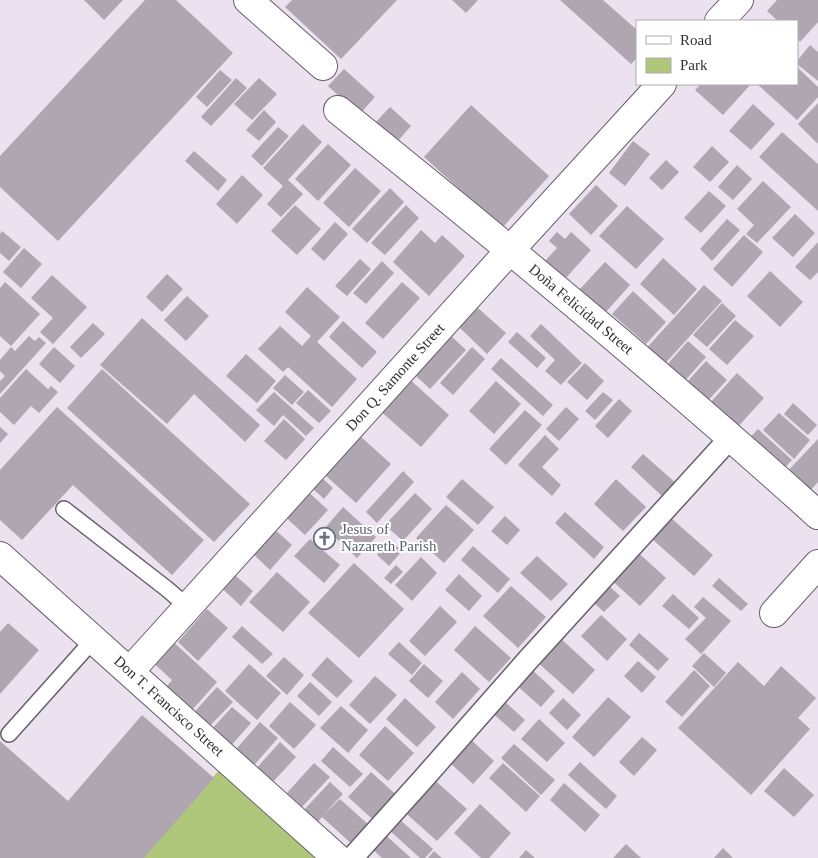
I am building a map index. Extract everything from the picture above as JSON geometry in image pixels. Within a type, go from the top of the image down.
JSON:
[{"type":"street","points":[[248,0],[323,66]]},
{"type":"street","points":[[720,20],[739,0]]},
{"type":"street","name":"Don Q. Samonte Street","points":[[130,671],[661,85]]},
{"type":"street","name":"Doña Felicidad Street","points":[[338,110],[511,249],[731,437],[818,515]]},
{"type":"street","points":[[352,858],[526,661],[731,437]]},
{"type":"street","name":"Don T. Francisco Street","points":[[0,556],[337,858]]},
{"type":"street","points":[[774,613],[818,564]]},
{"type":"lane","points":[[64,509],[167,588],[188,607]]},
{"type":"lane","points":[[9,734],[94,639]]},
{"type":"green space","points":[[221,768],[319,858],[141,858]]},
{"type":"building","points":[[84,0],[123,0],[104,20]]},
{"type":"building","points":[[145,0],[176,0],[233,53],[58,241],[0,187],[0,156]]},
{"type":"building","points":[[292,0],[397,0],[341,59],[285,7]]},
{"type":"building","points":[[452,0],[478,0],[466,13]]},
{"type":"building","points":[[560,0],[603,0],[636,29],[636,59],[631,64]]},
{"type":"building","points":[[777,0],[818,0],[818,22],[800,42],[798,39],[798,20],[777,20],[767,11]]},
{"type":"building","points":[[810,45],[818,52],[818,81],[798,65],[798,60]]},
{"type":"building","points":[[798,68],[818,87],[818,97],[797,120],[758,85],[798,85]]},
{"type":"building","points":[[344,69],[375,97],[359,115],[328,86]]},
{"type":"building","points":[[220,70],[232,80],[207,107],[196,97]]},
{"type":"building","points":[[236,78],[247,88],[211,126],[201,117]]},
{"type":"building","points":[[259,78],[277,94],[252,120],[234,104]]},
{"type":"building","points":[[700,85],[750,85],[723,115],[695,90]]},
{"type":"building","points":[[818,103],[818,144],[798,124]]},
{"type":"building","points":[[753,104],[775,124],[751,150],[729,131]]},
{"type":"building","points":[[471,105],[549,176],[502,228],[424,157]]},
{"type":"building","points":[[390,107],[411,126],[397,142],[375,123]]},
{"type":"building","points":[[264,110],[276,122],[259,141],[246,130]]},
{"type":"building","points":[[303,124],[322,142],[288,180],[303,194],[281,217],[267,204],[283,186],[263,168]]},
{"type":"building","points":[[278,127],[289,136],[262,166],[251,156]]},
{"type":"building","points":[[782,132],[818,164],[818,211],[759,157]]},
{"type":"building","points":[[633,141],[650,154],[625,186],[609,173]]},
{"type":"building","points":[[328,144],[351,165],[318,201],[295,179]]},
{"type":"building","points":[[712,146],[729,162],[710,182],[693,167]]},
{"type":"building","points":[[194,151],[227,180],[218,191],[185,161]]},
{"type":"building","points":[[666,160],[679,172],[662,190],[649,178]]},
{"type":"building","points":[[737,165],[752,179],[733,200],[718,187]]},
{"type":"building","points":[[355,168],[381,191],[349,227],[323,203]]},
{"type":"building","points":[[242,175],[263,195],[237,224],[216,204]]},
{"type":"building","points":[[763,181],[791,207],[757,243],[746,234],[754,225],[737,209]]},
{"type":"building","points":[[596,185],[618,206],[591,235],[569,214]]},
{"type":"building","points":[[390,188],[404,202],[367,243],[352,229]]},
{"type":"building","points":[[709,191],[726,206],[701,233],[684,218]]},
{"type":"building","points":[[295,205],[321,229],[297,255],[271,231]]},
{"type":"building","points":[[406,205],[419,218],[385,255],[371,243]]},
{"type":"building","points":[[627,206],[664,239],[636,269],[599,236]]},
{"type":"building","points":[[795,214],[815,233],[793,257],[772,238]]},
{"type":"building","points":[[727,219],[740,230],[712,261],[700,249]]},
{"type":"building","points":[[335,222],[348,234],[324,261],[311,249]]},
{"type":"building","points":[[421,230],[435,243],[442,235],[465,256],[429,296],[393,262]]},
{"type":"building","points":[[2,231],[21,247],[9,261],[0,253],[0,234]]},
{"type":"building","points":[[557,232],[565,239],[571,232],[591,250],[565,279],[545,261],[557,248],[549,241]]},
{"type":"building","points":[[744,235],[763,252],[732,287],[713,269]]},
{"type":"building","points":[[818,242],[818,272],[810,280],[795,267]]},
{"type":"building","points":[[24,248],[42,264],[21,288],[3,272]]},
{"type":"building","points":[[663,258],[697,289],[674,315],[640,284]]},
{"type":"building","points":[[360,259],[371,269],[347,296],[335,286]]},
{"type":"building","points":[[382,261],[394,273],[366,304],[353,293]]},
{"type":"building","points":[[605,262],[630,285],[605,313],[580,289]]},
{"type":"building","points":[[770,271],[803,302],[780,327],[747,296]]},
{"type":"building","points":[[167,274],[183,289],[162,312],[146,297]]},
{"type":"building","points":[[52,275],[87,307],[53,344],[40,332],[53,318],[31,298]]},
{"type":"building","points":[[5,282],[40,314],[11,346],[0,336],[0,288]]},
{"type":"building","points":[[402,282],[420,298],[383,339],[365,323]]},
{"type":"building","points":[[704,285],[722,301],[660,369],[642,353]]},
{"type":"building","points":[[307,287],[340,317],[317,342],[357,379],[332,407],[288,367],[283,372],[258,349],[280,326],[302,346],[311,336],[285,312]]},
{"type":"building","points":[[633,291],[666,322],[646,344],[612,314]]},
{"type":"building","points":[[187,296],[209,316],[186,341],[164,320]]},
{"type":"building","points":[[722,303],[736,316],[707,347],[693,335]]},
{"type":"building","points":[[478,308],[506,333],[487,354],[459,327]]},
{"type":"building","points":[[142,318],[260,425],[245,442],[194,394],[167,424],[100,365]]},
{"type":"building","points":[[735,320],[754,336],[727,365],[709,349]]},
{"type":"building","points":[[343,321],[377,352],[362,368],[329,337]]},
{"type":"building","points":[[93,323],[105,334],[81,358],[70,347]]},
{"type":"building","points":[[541,324],[582,363],[561,385],[545,371],[555,360],[530,336]]},
{"type":"building","points":[[517,332],[546,358],[537,368],[508,342]]},
{"type":"building","points":[[450,335],[466,350],[430,389],[414,374]]},
{"type":"building","points":[[29,336],[35,341],[39,337],[46,343],[0,394],[0,381],[5,376],[0,371],[0,360],[11,347],[15,351]]},
{"type":"building","points":[[688,341],[706,357],[682,384],[665,367]]},
{"type":"building","points":[[54,347],[75,366],[60,383],[39,364]]},
{"type":"building","points":[[472,347],[485,359],[453,395],[440,383]]},
{"type":"building","points":[[246,354],[276,381],[257,403],[226,376]]},
{"type":"building","points":[[501,358],[553,405],[543,416],[491,369]]},
{"type":"building","points":[[706,361],[727,380],[701,408],[680,390]]},
{"type":"building","points":[[585,363],[604,381],[587,400],[567,382]]},
{"type":"building","points":[[26,369],[48,389],[51,386],[58,392],[39,413],[31,406],[14,425],[0,412],[0,398]]},
{"type":"building","points":[[102,369],[250,504],[214,542],[67,408]]},
{"type":"building","points":[[737,373],[764,398],[735,430],[708,405]]},
{"type":"building","points":[[285,375],[304,392],[292,405],[273,388]]},
{"type":"building","points":[[406,376],[449,415],[421,447],[377,408]]},
{"type":"building","points":[[496,381],[521,404],[494,434],[469,411]]},
{"type":"building","points":[[308,390],[331,411],[319,423],[296,403]]},
{"type":"building","points":[[274,392],[314,428],[306,436],[283,415],[274,426],[256,410]]},
{"type":"building","points":[[603,392],[613,400],[595,420],[585,411]]},
{"type":"building","points":[[619,399],[632,411],[608,438],[595,426]]},
{"type":"building","points":[[793,403],[817,425],[808,435],[784,414]]},
{"type":"building","points":[[57,407],[204,540],[172,575],[73,485],[22,540],[0,520],[0,470]]},
{"type":"building","points":[[566,407],[579,419],[559,441],[546,429]]},
{"type":"building","points":[[525,410],[542,425],[506,465],[489,449]]},
{"type":"building","points":[[779,413],[810,440],[794,459],[763,430]]},
{"type":"building","points":[[284,419],[305,439],[286,460],[264,441]]},
{"type":"building","points":[[0,427],[8,434],[0,443]]},
{"type":"building","points":[[758,429],[792,460],[780,473],[745,443]]},
{"type":"building","points":[[545,435],[559,449],[542,467],[561,485],[552,496],[518,465]]},
{"type":"building","points":[[360,436],[391,464],[356,503],[325,475]]},
{"type":"building","points":[[818,439],[818,482],[805,496],[784,475]]},
{"type":"building","points":[[643,454],[678,485],[665,499],[631,467]]},
{"type":"building","points":[[403,471],[414,482],[377,523],[366,512]]},
{"type":"building","points":[[322,478],[333,488],[324,499],[312,488]]},
{"type":"building","points":[[462,479],[494,507],[478,525],[446,497]]},
{"type":"building","points":[[616,479],[646,507],[623,531],[594,504]]},
{"type":"building","points":[[303,487],[328,510],[305,535],[280,512]]},
{"type":"building","points":[[415,493],[432,509],[403,541],[385,525]]},
{"type":"building","points":[[446,505],[474,530],[444,563],[416,538]]},
{"type":"building","points":[[343,507],[376,537],[357,558],[325,528]]},
{"type":"building","points":[[565,512],[604,547],[594,559],[555,523]]},
{"type":"building","points":[[505,516],[520,530],[507,545],[491,531]]},
{"type":"building","points":[[671,518],[713,555],[694,576],[652,539]]},
{"type":"building","points":[[272,527],[292,545],[270,570],[250,551]]},
{"type":"building","points":[[310,539],[340,565],[324,583],[294,556]]},
{"type":"building","points":[[390,540],[402,551],[389,566],[377,555]]},
{"type":"building","points":[[473,546],[510,579],[498,593],[461,560]]},
{"type":"building","points":[[632,547],[666,578],[640,606],[607,576]]},
{"type":"building","points":[[537,556],[568,584],[551,601],[520,573]]},
{"type":"building","points":[[421,557],[437,573],[412,601],[395,585]]},
{"type":"building","points":[[354,563],[404,609],[359,658],[308,613]]},
{"type":"building","points":[[396,565],[403,572],[391,584],[384,578]]},
{"type":"building","points":[[227,568],[253,591],[241,606],[215,582]]},
{"type":"building","points":[[277,572],[310,602],[283,632],[249,602]]},
{"type":"building","points":[[459,574],[482,596],[469,611],[445,590]]},
{"type":"building","points":[[719,578],[748,604],[741,611],[712,586]]},
{"type":"building","points":[[608,585],[620,596],[604,612],[593,602]]},
{"type":"building","points":[[511,586],[546,617],[518,648],[483,616]]},
{"type":"building","points":[[673,594],[699,618],[689,629],[662,606]]},
{"type":"building","points":[[703,597],[731,621],[701,654],[685,639],[706,618],[694,607]]},
{"type":"building","points":[[440,606],[457,622],[425,656],[409,641]]},
{"type":"building","points":[[207,609],[228,628],[198,661],[178,642]]},
{"type":"building","points":[[601,615],[627,639],[607,661],[581,636]]},
{"type":"building","points":[[8,623],[39,650],[0,694],[0,632]]},
{"type":"building","points":[[242,626],[273,654],[262,664],[232,637]]},
{"type":"building","points":[[475,626],[511,658],[489,682],[454,650]]},
{"type":"building","points":[[639,633],[669,659],[658,671],[629,645]]},
{"type":"building","points":[[168,637],[217,682],[186,717],[161,693],[172,680],[148,658]]},
{"type":"building","points":[[559,637],[595,670],[573,694],[536,661]]},
{"type":"building","points":[[399,642],[422,663],[412,675],[388,654]]},
{"type":"building","points":[[704,653],[726,673],[714,687],[692,666]]},
{"type":"building","points":[[284,657],[304,675],[287,695],[266,676]]},
{"type":"building","points":[[327,657],[353,681],[337,698],[311,675]]},
{"type":"building","points":[[638,661],[656,677],[642,693],[624,676]]},
{"type":"building","points":[[738,662],[764,686],[781,666],[816,698],[798,718],[810,729],[751,795],[678,728]]},
{"type":"building","points":[[249,664],[281,693],[257,720],[225,691]]},
{"type":"building","points":[[424,664],[443,681],[428,698],[409,681]]},
{"type":"building","points":[[529,667],[555,691],[541,707],[514,683]]},
{"type":"building","points":[[694,670],[710,686],[682,717],[665,702]]},
{"type":"building","points":[[462,672],[480,689],[453,719],[435,702]]},
{"type":"building","points":[[375,676],[397,695],[370,724],[349,705]]},
{"type":"building","points":[[310,682],[332,702],[319,716],[297,696]]},
{"type":"building","points":[[217,687],[233,702],[203,733],[188,719]]},
{"type":"building","points":[[608,697],[631,717],[594,757],[572,737]]},
{"type":"building","points":[[405,698],[436,727],[417,747],[386,719]]},
{"type":"building","points":[[563,698],[581,715],[567,730],[549,713]]},
{"type":"building","points":[[502,699],[525,720],[514,732],[490,711]]},
{"type":"building","points":[[290,702],[316,725],[294,749],[269,726]]},
{"type":"building","points":[[341,706],[368,730],[348,753],[320,728]]},
{"type":"building","points":[[232,707],[251,723],[229,748],[210,731]]},
{"type":"building","points":[[142,715],[214,778],[144,858],[0,858],[0,741],[68,801]]},
{"type":"building","points":[[539,719],[565,743],[547,762],[521,739]]},
{"type":"building","points":[[260,722],[278,738],[248,772],[230,756]]},
{"type":"building","points":[[385,726],[414,753],[388,781],[359,755]]},
{"type":"building","points":[[642,737],[657,750],[634,776],[619,762]]},
{"type":"building","points":[[469,738],[494,761],[473,784],[448,761]]},
{"type":"building","points":[[280,742],[296,757],[270,785],[254,771]]},
{"type":"building","points":[[514,744],[555,780],[541,795],[501,758]]},
{"type":"building","points":[[333,747],[363,774],[350,787],[321,761]]},
{"type":"building","points":[[580,762],[617,796],[606,809],[568,775]]},
{"type":"building","points":[[314,763],[330,777],[302,807],[287,793]]},
{"type":"building","points":[[503,763],[540,796],[526,812],[489,778]]},
{"type":"building","points":[[784,768],[814,795],[794,817],[764,791]]},
{"type":"building","points":[[371,772],[402,800],[379,825],[348,797]]},
{"type":"building","points":[[430,776],[467,809],[437,841],[400,808]]},
{"type":"building","points":[[330,782],[343,794],[323,815],[340,799],[370,826],[353,845],[322,817],[317,823],[303,811]]},
{"type":"building","points":[[564,783],[600,815],[585,832],[550,800]]},
{"type":"building","points":[[480,804],[511,833],[489,858],[481,858],[454,833]]},
{"type":"building","points":[[398,818],[433,849],[425,858],[420,858],[388,829]]},
{"type":"building","points":[[381,831],[411,858],[382,858],[369,846]]},
{"type":"building","points":[[626,844],[641,858],[613,858]]},
{"type":"building","points":[[723,848],[733,858],[714,858]]},
{"type":"building","points":[[526,850],[535,858],[519,858]]},
{"type":"building","points":[[434,851],[442,858],[428,858]]},
{"type":"place","name":"Jesus of Nazareth Parish","points":[[325,538]]}]
